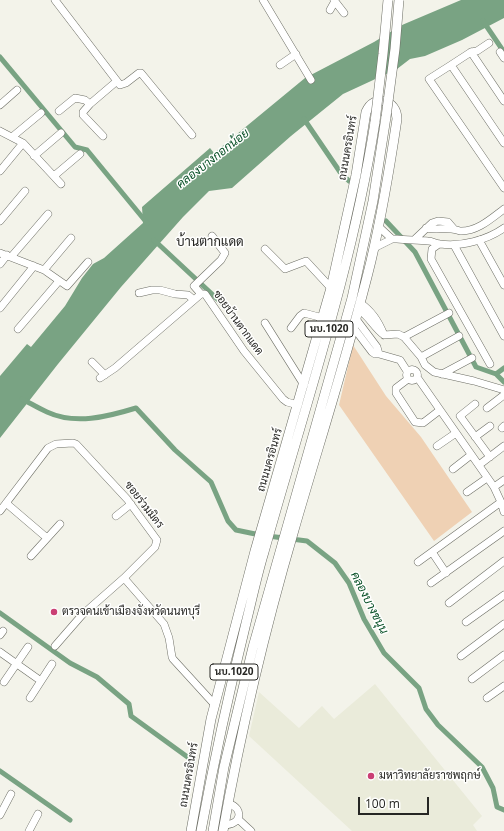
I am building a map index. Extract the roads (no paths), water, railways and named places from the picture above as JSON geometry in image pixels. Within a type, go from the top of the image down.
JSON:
[{"type":"main road","name":"ถนนนครอินทร์","points":[[191,831],[211,719],[265,532],[323,350],[353,235],[375,122],[388,0]]},
{"type":"main road","name":"ถนนนครอินทร์","points":[[223,828],[251,694],[287,539],[352,298],[373,202],[394,55],[399,0]]},
{"type":"main road","name":"ถนนนครอินทร์","points":[[213,831],[224,767],[253,647],[354,323],[374,248],[398,119],[396,111],[390,103],[379,101],[374,102],[369,106],[332,288],[298,405],[265,532]]},
{"type":"main road","points":[[353,235],[356,175]]},
{"type":"main road","points":[[370,262],[368,254],[374,215],[373,202]]},
{"type":"main road","name":"ถนนนครอินทร์","points":[[201,831],[223,716],[262,542]]},
{"type":"main road","points":[[224,767],[226,772],[225,793],[228,801]]},
{"type":"main road","points":[[196,831],[206,802]]},
{"type":"street","points":[[55,0],[120,85],[141,73],[192,134]]},
{"type":"street","points":[[263,0],[311,80]]},
{"type":"street","points":[[330,10],[335,0],[344,13]]},
{"type":"street","points":[[489,43],[477,51],[471,52],[429,79],[504,188]]},
{"type":"street","points":[[471,52],[504,101]]},
{"type":"street","points":[[500,52],[504,58]]},
{"type":"street","points":[[280,65],[296,54]]},
{"type":"street","points":[[451,65],[504,143]]},
{"type":"street","points":[[103,136],[83,114],[83,112],[117,81]]},
{"type":"street","points":[[0,105],[17,90]]},
{"type":"street","points":[[59,111],[75,98],[85,100],[90,104]]},
{"type":"street","points":[[12,137],[41,114]]},
{"type":"street","points":[[0,131],[23,143],[61,184]]},
{"type":"street","points":[[34,156],[61,133]]},
{"type":"street","points":[[0,171],[23,143]]},
{"type":"street","points":[[54,176],[80,154]]},
{"type":"street","points":[[0,221],[25,191]]},
{"type":"street","points":[[414,240],[426,228],[436,230],[454,229],[459,231],[479,226],[504,209]]},
{"type":"street","points":[[0,264],[6,255],[48,214]]},
{"type":"street","points":[[378,226],[392,239]]},
{"type":"street","points":[[374,248],[392,239],[430,241],[439,244],[454,245],[479,240],[504,230]]},
{"type":"street","points":[[201,294],[194,286],[221,260],[225,254],[212,236]]},
{"type":"street","points":[[44,270],[71,238]]},
{"type":"street","points":[[414,240],[432,249]]},
{"type":"street","points":[[479,240],[504,285]]},
{"type":"street","points":[[439,244],[432,249],[431,259],[490,364]]},
{"type":"street","points":[[454,245],[504,336]]},
{"type":"street","points":[[265,249],[285,269],[306,262],[332,288]]},
{"type":"street","points":[[6,255],[44,270],[67,286],[88,262]]},
{"type":"street","points":[[0,308],[34,266]]},
{"type":"street","points":[[18,330],[59,281]]},
{"type":"street","points":[[139,293],[160,290],[188,295],[194,300]]},
{"type":"street","name":"ซอยบ้านตากแดด","points":[[92,362],[103,376],[115,368],[201,294],[204,294],[244,351],[283,400],[298,405]]},
{"type":"street","points":[[359,306],[367,307],[380,324],[384,335],[398,334],[404,337],[421,357],[425,365],[434,372],[502,388]]},
{"type":"street","points":[[291,328],[304,313],[323,318]]},
{"type":"street","points":[[404,337],[449,313]]},
{"type":"street","points":[[265,323],[304,385]]},
{"type":"street","points":[[354,323],[377,347],[379,354],[400,360],[407,371],[406,376],[408,379]]},
{"type":"street","points":[[421,357],[459,336]]},
{"type":"street","points":[[442,374],[472,358]]},
{"type":"street","points":[[407,371],[410,369],[416,372],[417,377],[494,487],[504,512]]},
{"type":"street","points":[[417,377],[413,380],[408,379],[396,388],[396,393],[416,422],[423,423],[440,410]]},
{"type":"street","points":[[487,408],[504,395]]},
{"type":"street","points":[[475,404],[460,416],[490,457]]},
{"type":"street","points":[[475,437],[490,426]]},
{"type":"street","points":[[437,446],[456,433]]},
{"type":"street","name":"ซอยร่วมมิตร","points":[[0,511],[48,448],[56,444],[73,443],[131,504],[156,538],[157,542],[155,547],[124,578]]},
{"type":"street","points":[[478,465],[504,446]]},
{"type":"street","points":[[453,469],[471,455]]},
{"type":"street","points":[[467,492],[487,478]]},
{"type":"street","points":[[494,487],[504,480]]},
{"type":"street","points":[[418,562],[501,502]]},
{"type":"street","points":[[6,503],[47,538]]},
{"type":"street","points":[[116,516],[131,504]]},
{"type":"street","points":[[31,556],[60,524]]},
{"type":"street","points":[[431,583],[504,531]]},
{"type":"street","points":[[432,552],[446,573]]},
{"type":"street","points":[[449,603],[504,561]]},
{"type":"street","points":[[55,646],[82,615],[124,578],[164,624],[169,638],[172,657],[215,705]]},
{"type":"street","points":[[466,622],[504,594]]},
{"type":"street","points":[[461,656],[504,624]]},
{"type":"street","points":[[4,682],[28,647]]},
{"type":"street","points":[[0,652],[42,681]]},
{"type":"street","points":[[472,679],[504,655]]},
{"type":"street","points":[[30,698],[52,664]]},
{"type":"street","points":[[487,698],[504,686]]},
{"type":"street","points":[[0,815],[11,794]]},
{"type":"street","points":[[228,801],[238,811],[238,819],[251,831]]},
{"type":"street","points":[[29,831],[38,814]]},
{"type":"street","points":[[223,828],[232,824],[238,819]]},
{"type":"water","name":"คลองบางกอกน้อย","points":[[461,0],[504,0],[504,18],[462,40],[425,56],[410,59],[397,69],[343,94],[291,136],[232,188],[209,191],[183,217],[121,287],[0,438],[0,376],[27,344],[31,347],[65,306],[82,278],[93,264],[104,258],[143,223],[142,207],[210,148],[214,153],[305,78],[374,42],[402,25]]},
{"type":"waterway","points":[[483,21],[504,52]]},
{"type":"waterway","points":[[0,57],[75,147],[87,150],[147,223]]},
{"type":"waterway","points":[[304,119],[340,172],[349,181]]},
{"type":"waterway","points":[[386,221],[415,252],[476,367],[496,374],[504,382]]},
{"type":"waterway","points":[[154,240],[228,309]]},
{"type":"waterway","points":[[496,374],[504,368]]},
{"type":"waterway","name":"คลองบางขนุน","points":[[22,399],[58,416],[80,419],[102,417],[136,408],[175,450],[211,482],[228,521],[236,530],[260,535]]},
{"type":"waterway","name":"คลองบางขนุน","points":[[268,536],[307,541],[335,563],[349,583],[364,619],[384,653],[419,688],[426,709],[438,725],[482,767],[493,788],[497,807],[504,810]]},
{"type":"waterway","points":[[0,613],[70,663],[97,677],[129,704],[131,716],[193,761]]},
{"type":"waterway","points":[[0,771],[70,820]]},
{"type":"place","name":"ตรวจคนเข้าเมืองจังหวัดนนทบุรี","points":[[54,612]]},
{"type":"place","name":"มหาวิทยาลัยราชพฤกษ์","points":[[371,776]]},
{"type":"district","name":"บ้านตากแดด","points":[[210,242]]}]
